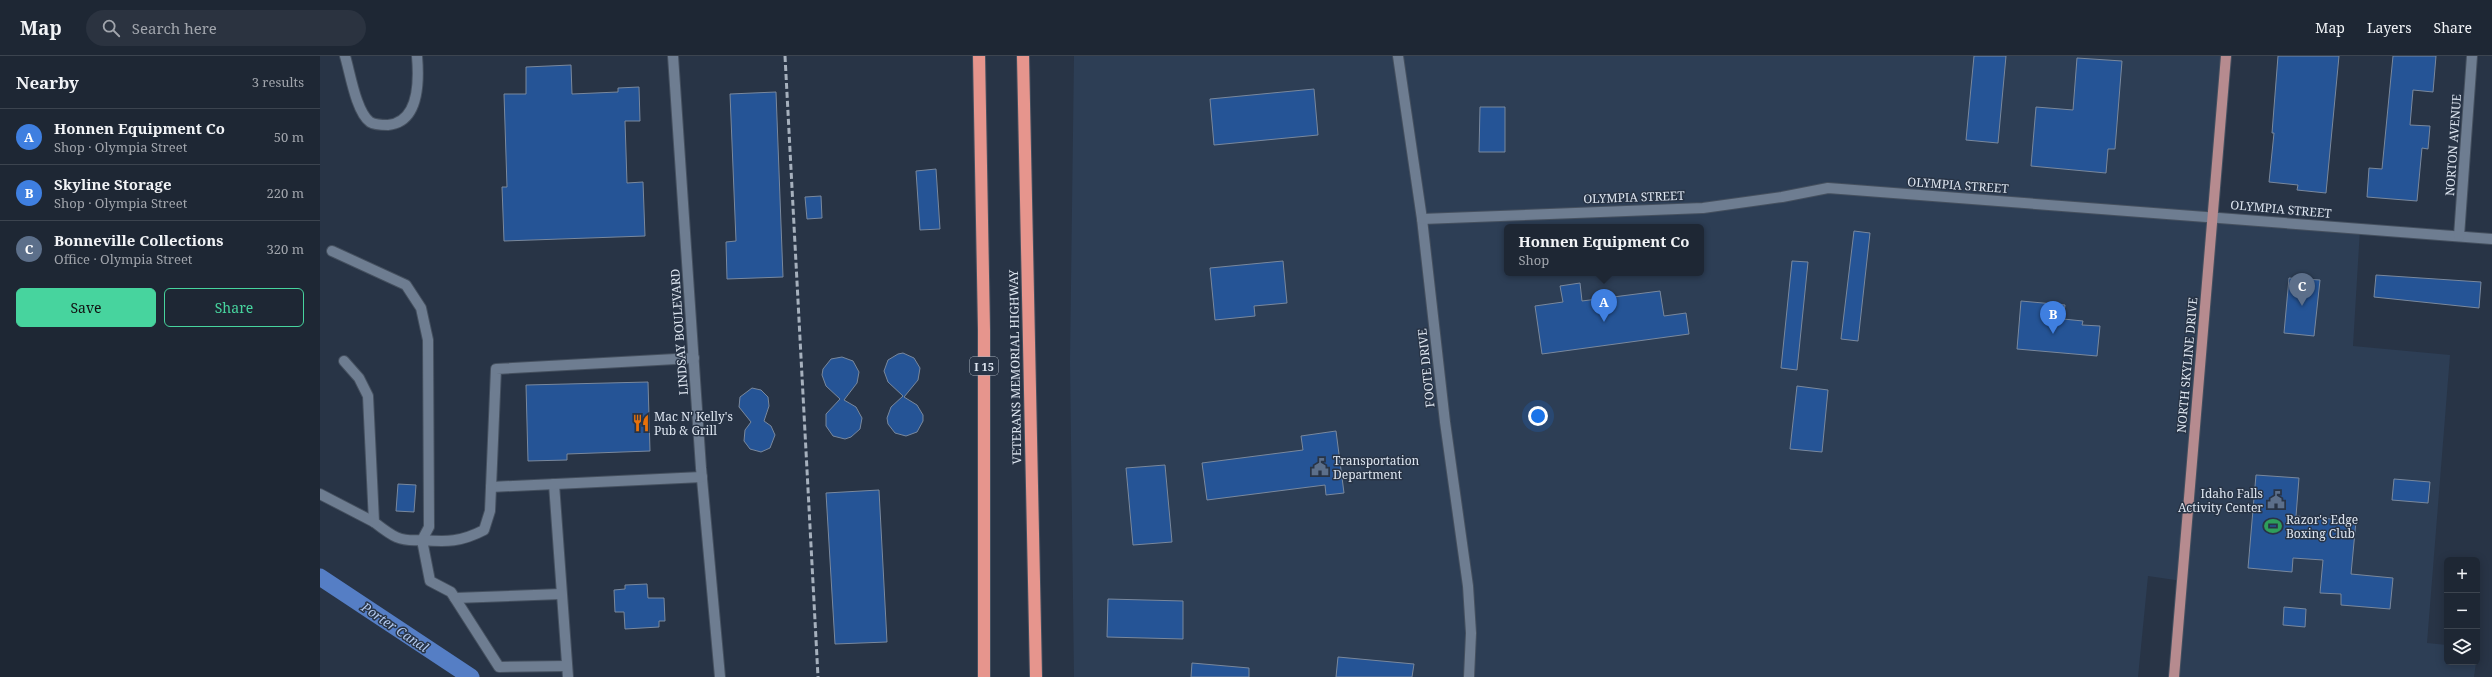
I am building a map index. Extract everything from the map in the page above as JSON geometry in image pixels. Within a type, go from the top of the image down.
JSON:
[{"type":"highway","name":"I 15","points":[[979,56],[984,330],[984,677]]},
{"type":"highway","name":"VETERANS MEMORIAL HIGHWAY","points":[[1023,56],[1036,677]]},
{"type":"main road","name":"NORTH SKYLINE DRIVE","points":[[2174,677],[2226,56]]},
{"type":"street","points":[[345,56],[360,108],[369,121],[380,126],[393,124],[404,118],[413,106],[416,93],[417,56]]},
{"type":"street","name":"LINDSAY BOULEVARD","points":[[673,56],[702,477],[720,677]]},
{"type":"street","name":"FOOTE DRIVE","points":[[1398,56],[1422,219],[1445,422],[1468,586],[1471,632],[1469,677]]},
{"type":"street","name":"NORTON AVENUE","points":[[2459,236],[2472,56]]},
{"type":"street","name":"OLYMPIA STREET","points":[[1422,219],[1703,208],[1782,197],[1828,188],[2492,239]]},
{"type":"street","points":[[332,251],[406,285],[421,308],[428,340],[429,526],[422,540],[430,581],[451,592],[499,667],[567,666]]},
{"type":"street","points":[[320,494],[374,522],[390,534],[405,542],[422,540],[444,542],[466,540],[484,530],[490,511],[496,369],[694,358]]},
{"type":"street","points":[[344,361],[360,378],[368,396],[374,522]]},
{"type":"street","points":[[491,487],[702,477]]},
{"type":"street","points":[[554,484],[568,677]]},
{"type":"street","points":[[455,598],[561,594]]},
{"type":"shaded area","points":[[1074,56],[2226,56],[2212,217],[2360,229],[2353,346],[2450,355],[2427,643],[2444,645],[2444,665],[2476,665],[2474,677],[2175,677],[2182,581],[2148,576],[2138,677],[1074,677],[1070,362]]},
{"type":"building","points":[[1974,56],[2006,56],[1998,143],[1966,140]]},
{"type":"building","points":[[2278,56],[2339,56],[2326,193],[2297,190],[2298,185],[2269,182],[2274,133],[2272,133]]},
{"type":"building","points":[[2393,56],[2436,56],[2433,92],[2413,90],[2410,125],[2430,126],[2428,149],[2422,148],[2417,201],[2367,197],[2369,168],[2382,169]]},
{"type":"building","points":[[2077,58],[2122,61],[2115,149],[2108,149],[2106,173],[2031,166],[2036,107],[2073,110]]},
{"type":"building","points":[[571,65],[572,94],[618,92],[618,88],[639,87],[640,121],[625,121],[627,183],[643,182],[645,236],[504,241],[502,187],[507,187],[504,94],[526,94],[526,67]]},
{"type":"building","points":[[1314,89],[1318,135],[1214,145],[1210,99]]},
{"type":"building","points":[[776,92],[783,277],[727,279],[726,242],[736,241],[730,94]]},
{"type":"building","points":[[1480,107],[1505,107],[1505,152],[1479,152]]},
{"type":"building","points":[[936,169],[940,229],[920,230],[916,171]]},
{"type":"building","points":[[821,196],[822,218],[807,219],[805,197]]},
{"type":"building","points":[[1854,231],[1870,233],[1858,341],[1841,339]]},
{"type":"building","points":[[1283,261],[1287,303],[1254,306],[1255,316],[1215,320],[1210,268]]},
{"type":"building","points":[[1792,261],[1808,262],[1797,370],[1781,368]]},
{"type":"building","points":[[2376,275],[2481,282],[2479,308],[2374,297]]},
{"type":"building","points":[[2289,278],[2320,280],[2314,336],[2284,333]]},
{"type":"building","points":[[1580,283],[1582,301],[1660,291],[1664,316],[1686,313],[1689,334],[1542,354],[1535,306],[1563,302],[1560,286]]},
{"type":"building","points":[[2021,301],[2065,305],[2063,319],[2083,321],[2082,325],[2100,326],[2097,356],[2017,349]]},
{"type":"building","points":[[903,353],[914,358],[920,368],[918,380],[904,397],[917,405],[923,415],[923,421],[917,432],[906,436],[895,433],[888,424],[887,418],[891,407],[903,396],[888,382],[884,371],[888,360],[898,354]]},
{"type":"building","points":[[842,357],[853,361],[859,372],[857,383],[844,400],[856,407],[862,418],[860,429],[851,437],[845,439],[833,436],[826,426],[826,414],[840,399],[826,386],[822,375],[823,369],[831,359]]},
{"type":"building","points":[[648,382],[650,451],[567,454],[567,460],[528,461],[526,385]]},
{"type":"building","points":[[1797,386],[1828,390],[1822,452],[1790,449]]},
{"type":"building","points":[[752,388],[761,390],[768,397],[769,406],[764,421],[771,426],[775,435],[770,448],[761,452],[750,449],[744,441],[745,430],[751,422],[739,407],[740,397]]},
{"type":"building","points":[[1336,431],[1344,493],[1326,495],[1325,485],[1207,500],[1202,463],[1303,450],[1301,436]]},
{"type":"building","points":[[1165,465],[1172,542],[1133,545],[1126,468]]},
{"type":"building","points":[[2256,475],[2299,478],[2296,516],[2356,521],[2351,574],[2393,578],[2390,609],[2341,605],[2341,594],[2320,593],[2323,560],[2293,558],[2292,572],[2248,568]]},
{"type":"building","points":[[2394,479],[2430,482],[2428,503],[2392,500]]},
{"type":"building","points":[[398,484],[416,485],[414,512],[396,511]]},
{"type":"building","points":[[879,490],[887,642],[835,644],[826,493]]},
{"type":"building","points":[[647,584],[648,598],[664,598],[665,621],[659,621],[659,627],[625,629],[624,612],[615,612],[614,590],[625,589],[625,585]]},
{"type":"building","points":[[1108,599],[1183,601],[1183,639],[1107,637]]},
{"type":"building","points":[[2284,607],[2306,609],[2305,627],[2283,625]]},
{"type":"building","points":[[1338,657],[1414,664],[1412,677],[1336,677]]},
{"type":"building","points":[[1192,663],[1249,668],[1249,677],[1191,677]]},
{"type":"waterway","name":"Porter Canal","points":[[320,577],[471,677]]},
{"type":"railway","points":[[785,56],[818,677]]},
{"type":"place","name":"Bonneville Collections","points":[[2302,306]]},
{"type":"place","name":"Honnen Equipment Co","points":[[1604,322]]},
{"type":"place","name":"Skyline Storage","points":[[2053,334]]},
{"type":"place","name":"Mac N' Kelly's Pub & Grill","points":[[641,423]]},
{"type":"place","name":"Transportation Department","points":[[1320,467]]},
{"type":"place","name":"Idaho Falls Activity Center","points":[[2276,500]]},
{"type":"place","name":"Razor's Edge Boxing Club","points":[[2273,526]]}]
